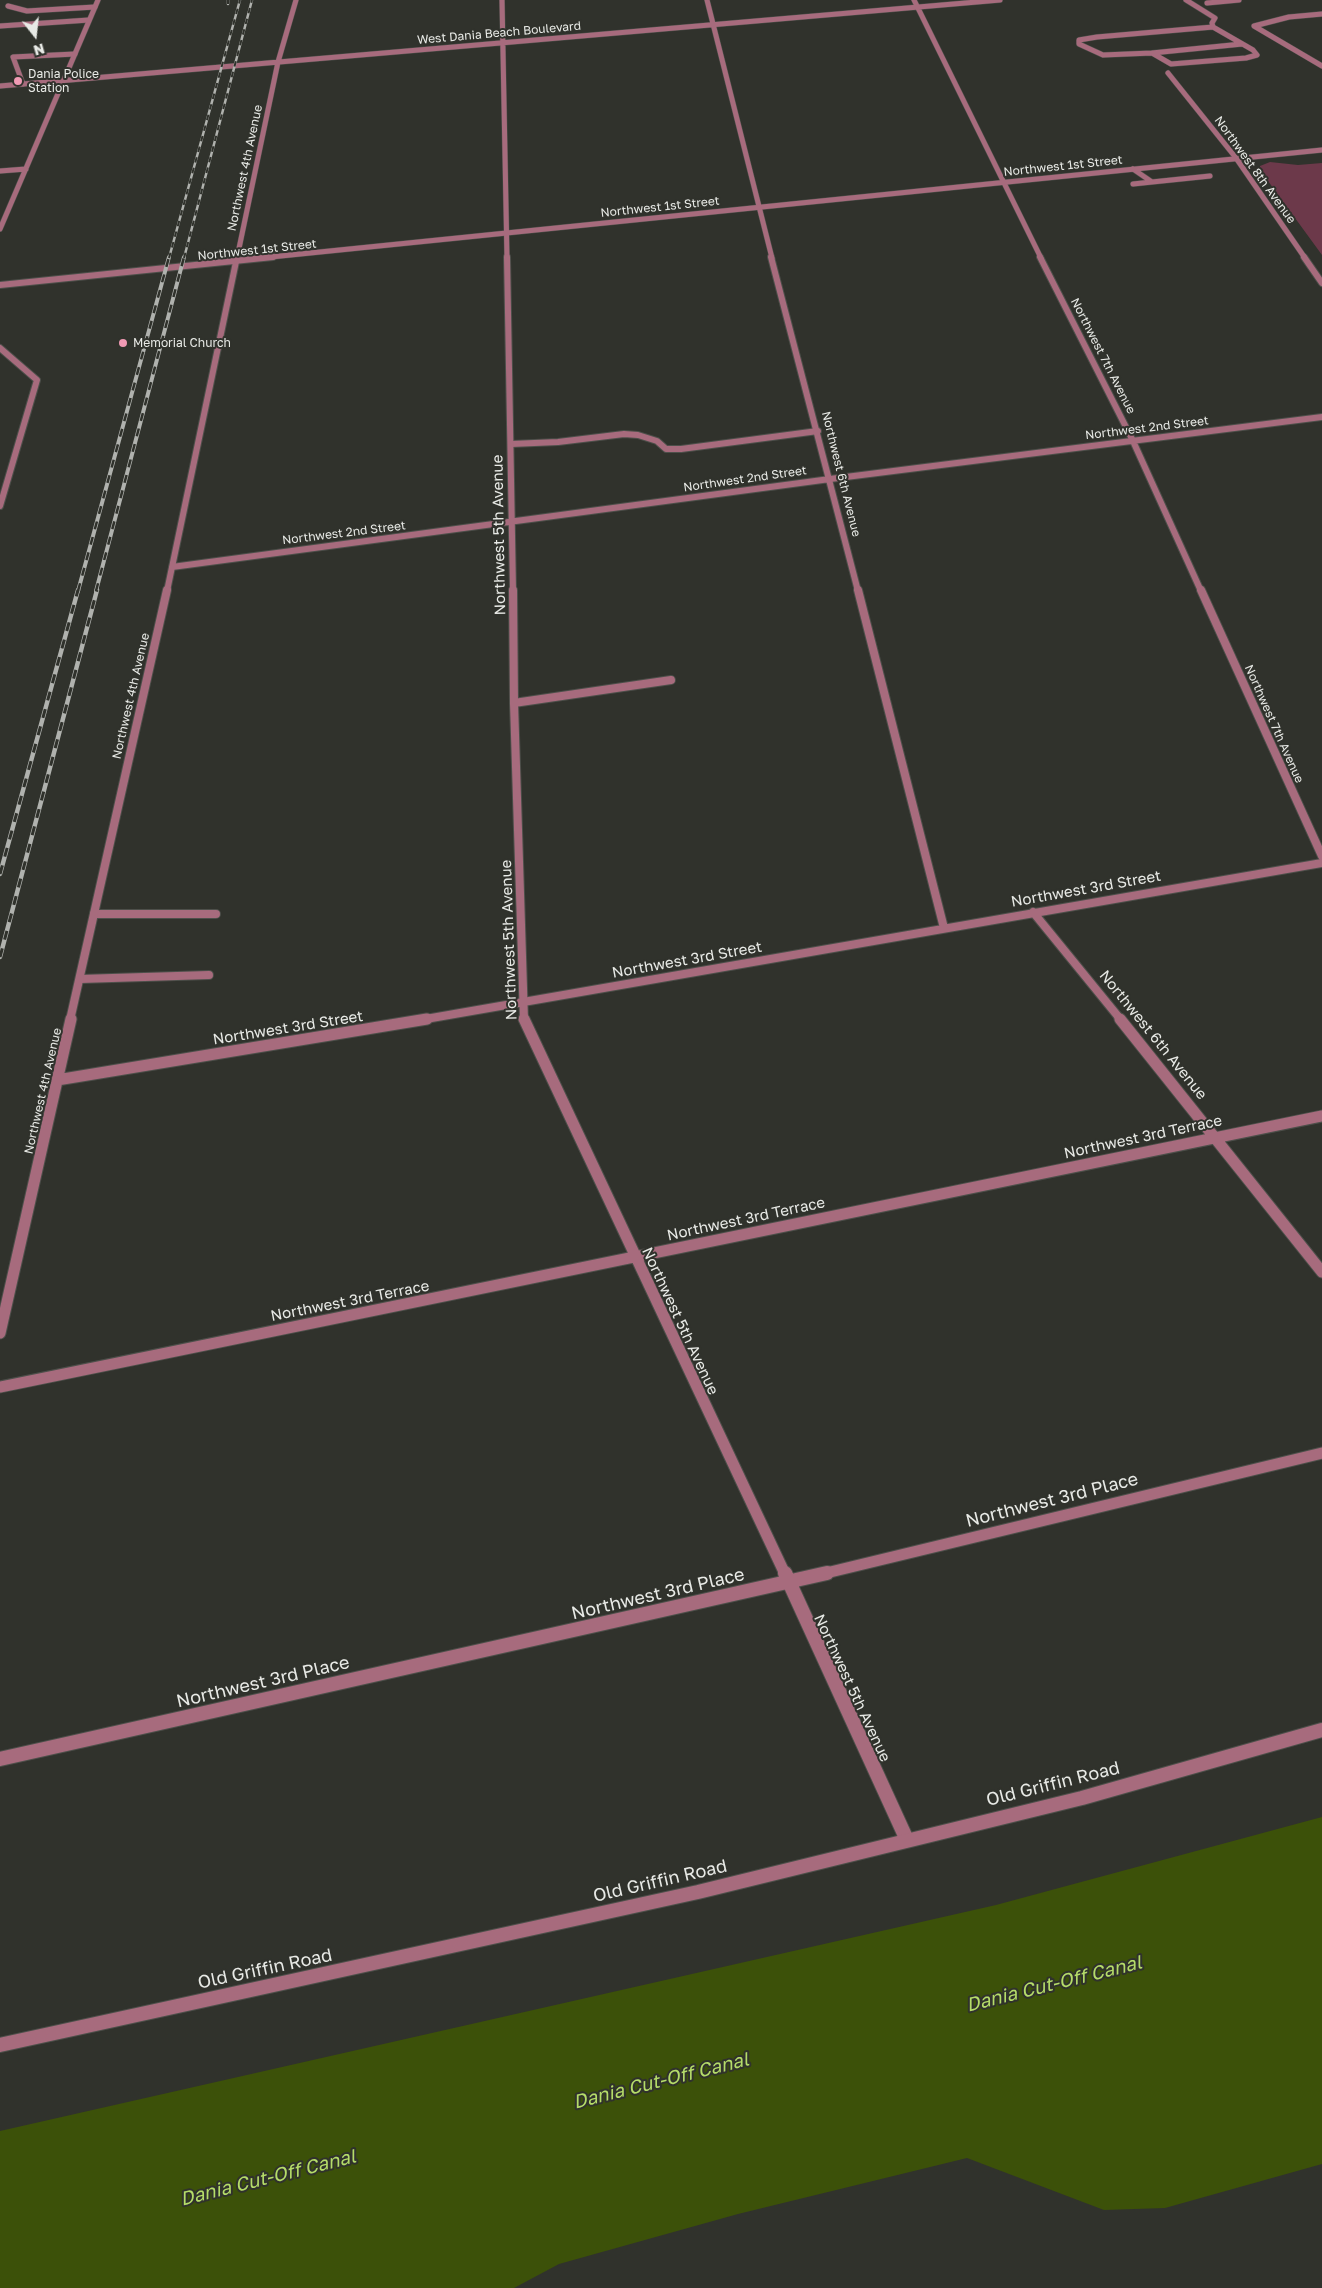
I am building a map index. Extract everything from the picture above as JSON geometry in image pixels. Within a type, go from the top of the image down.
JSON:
[{"type":"street","points":[[0,230],[98,0]]},
{"type":"street","name":"Northwest 4th Avenue","points":[[0,1333],[172,567],[278,62],[296,0]]},
{"type":"street","name":"Northwest 5th Avenue","points":[[502,0],[513,523],[514,703],[524,1021],[634,1258],[789,1582],[907,1840]]},
{"type":"street","name":"Northwest 6th Avenue","points":[[707,0],[758,207],[818,431],[944,928]]},
{"type":"street","name":"Northwest 7th Avenue","points":[[914,0],[1002,182],[1133,441],[1322,856]]},
{"type":"street","name":"West Dania Beach Boulevard","points":[[0,86],[1000,0]]},
{"type":"street","points":[[1186,0],[1215,18],[1212,23],[1213,27]]},
{"type":"street","points":[[1207,3],[1239,0]]},
{"type":"street","points":[[8,6],[27,11],[95,7]]},
{"type":"street","points":[[1322,14],[1289,17],[1254,26],[1322,66]]},
{"type":"street","points":[[0,26],[89,20]]},
{"type":"street","points":[[1152,53],[1171,64],[1246,58],[1257,55],[1242,44],[1213,27],[1079,40],[1079,44],[1103,55],[1119,56],[1242,44]]},
{"type":"street","points":[[23,84],[13,57],[74,54]]},
{"type":"street","name":"Northwest 8th Avenue","points":[[1168,73],[1236,158],[1322,283]]},
{"type":"street","name":"Northwest 1st Street","points":[[0,285],[1322,150]]},
{"type":"street","points":[[0,171],[26,169]]},
{"type":"street","points":[[1133,169],[1152,182]]},
{"type":"street","points":[[1133,184],[1210,176]]},
{"type":"street","points":[[0,348],[37,380],[0,506]]},
{"type":"street","name":"Northwest 2nd Street","points":[[172,567],[513,523],[830,479],[1322,417]]},
{"type":"street","points":[[511,444],[558,442],[624,434],[638,435],[657,441],[666,449],[681,449],[818,431]]},
{"type":"street","points":[[514,703],[670,680]]},
{"type":"street","name":"Northwest 3rd Street","points":[[57,1080],[524,1003],[1033,912],[1322,863]]},
{"type":"street","name":"Northwest 6th Avenue","points":[[1033,912],[1216,1137],[1322,1272]]},
{"type":"street","points":[[94,914],[216,914]]},
{"type":"street","points":[[80,979],[209,975]]},
{"type":"street","name":"Northwest 3rd Terrace","points":[[0,1387],[1322,1116]]},
{"type":"street","name":"Northwest 3rd Place","points":[[0,1759],[789,1582],[1322,1453]]},
{"type":"street","name":"Old Griffin Road","points":[[0,2045],[698,1892],[1082,1798],[1322,1730]]},
{"type":"shaded area","points":[[1270,162],[1298,165],[1322,163],[1322,255],[1260,170],[1260,166]]},
{"type":"water","name":"Dania Cut-Off Canal","points":[[1322,1817],[1322,2164],[1165,2208],[1104,2210],[967,2158],[738,2214],[559,2264],[514,2288],[0,2288],[0,2131],[996,1905]]},
{"type":"railway","points":[[169,258],[240,0]]},
{"type":"railway","points":[[184,258],[252,0]]},
{"type":"railway","points":[[78,591],[169,257]]},
{"type":"railway","points":[[96,591],[184,257]]},
{"type":"railway","points":[[0,874],[78,590]]},
{"type":"railway","points":[[0,957],[97,590]]},
{"type":"place","name":"Dania Police Station","points":[[18,81]]},
{"type":"place","name":"Memorial Church","points":[[123,343]]}]
